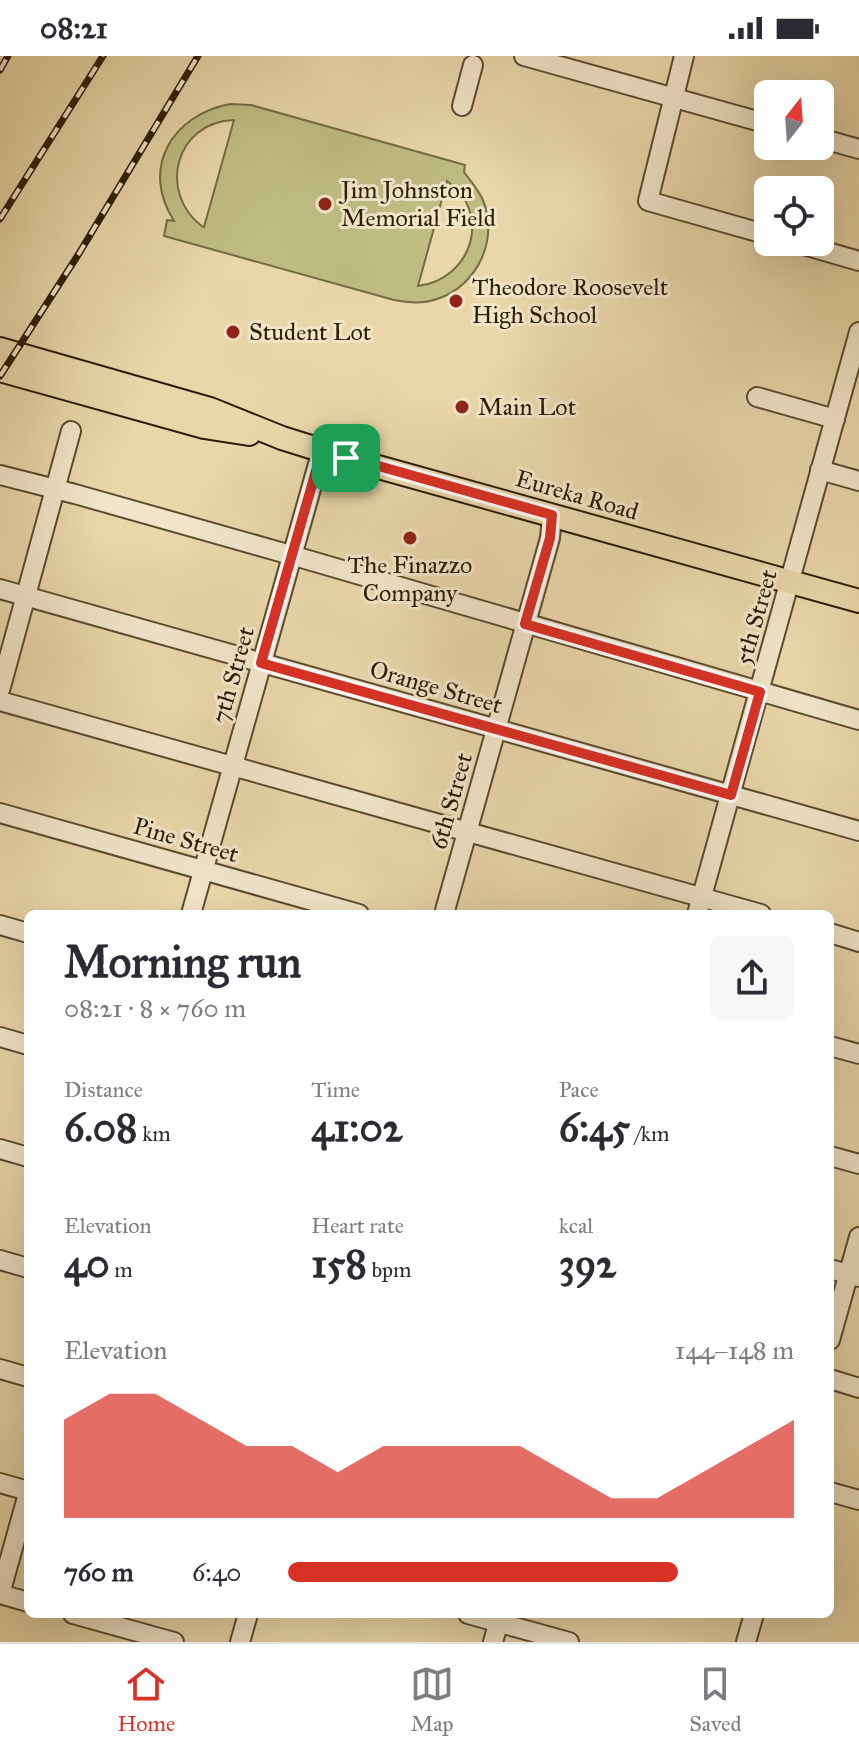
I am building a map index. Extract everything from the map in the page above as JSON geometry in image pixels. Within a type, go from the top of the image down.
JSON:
[{"type":"main road","name":"Eureka Road","points":[[0,349],[210,409],[282,438],[322,450],[859,601]]},
{"type":"main road","name":"Eureka Road","points":[[0,370],[204,427],[282,438]]},
{"type":"street","points":[[524,56],[754,120]]},
{"type":"street","points":[[684,56],[648,201],[754,231]]},
{"type":"street","points":[[462,106],[475,60]]},
{"type":"street","points":[[834,142],[859,149]]},
{"type":"street","points":[[834,254],[859,261]]},
{"type":"street","name":"5th Street","points":[[700,906],[820,470],[854,371],[859,332]]},
{"type":"street","points":[[757,397],[835,419]]},
{"type":"street","points":[[0,690],[71,431]]},
{"type":"street","name":"7th Street","points":[[192,910],[322,450]]},
{"type":"street","points":[[820,470],[859,481]]},
{"type":"street","points":[[0,475],[291,555],[859,720]]},
{"type":"street","name":"6th Street","points":[[445,910],[550,538],[552,515]]},
{"type":"street","name":"Orange Street","points":[[0,589],[859,831]]},
{"type":"street","points":[[0,701],[467,832],[700,906],[730,910]]},
{"type":"street","name":"Pine Street","points":[[0,813],[345,910]]},
{"type":"street","points":[[0,925],[24,932]]},
{"type":"street","points":[[834,934],[859,940]]},
{"type":"street","points":[[0,1037],[24,1044]]},
{"type":"street","points":[[834,1047],[859,1054]]},
{"type":"street","points":[[0,1149],[24,1156]]},
{"type":"street","points":[[834,1157],[859,1164]]},
{"type":"street","points":[[834,1323],[846,1273],[859,1237]]},
{"type":"street","points":[[0,1260],[24,1267]]},
{"type":"street","points":[[0,1369],[24,1376]]},
{"type":"street","points":[[834,1380],[859,1388]]},
{"type":"street","points":[[0,1483],[24,1491]]},
{"type":"street","points":[[834,1493],[859,1500]]},
{"type":"street","points":[[24,1507],[0,1594],[24,1601]]},
{"type":"street","points":[[87,1618],[174,1642]]},
{"type":"street","points":[[240,1642],[247,1618]]},
{"type":"street","points":[[493,1642],[500,1618],[569,1642]]},
{"type":"street","points":[[746,1642],[753,1618]]},
{"type":"shaded area","name":"Jim Johnston Memorial Field","points":[[230,104],[251,105],[465,165],[464,172],[476,187],[487,213],[486,244],[474,272],[451,293],[437,299],[405,302],[164,236],[167,220],[174,221],[164,201],[160,182],[161,164],[178,132],[192,119]],"holes":[[[234,120],[204,227],[203,227],[189,213],[180,196],[177,179],[179,162],[186,146],[198,133],[214,124]],[[447,181],[461,194],[469,210],[472,226],[470,243],[452,271],[437,281],[418,286]]]},
{"type":"railway","points":[[0,70],[8,56]]},
{"type":"railway","points":[[0,219],[103,56]]},
{"type":"railway","points":[[0,376],[78,255],[198,56]]},
{"type":"place","name":"Jim Johnston Memorial Field","points":[[325,204]]},
{"type":"place","name":"Theodore Roosevelt High School","points":[[456,301]]},
{"type":"place","name":"Student Lot","points":[[233,332]]},
{"type":"place","name":"Main Lot","points":[[462,407]]},
{"type":"place","name":"The Finazzo Company","points":[[410,538]]},
{"type":"route","points":[[322,450],[346,458],[552,515],[550,538],[525,624],[760,692],[731,795],[261,663],[322,450]]}]
